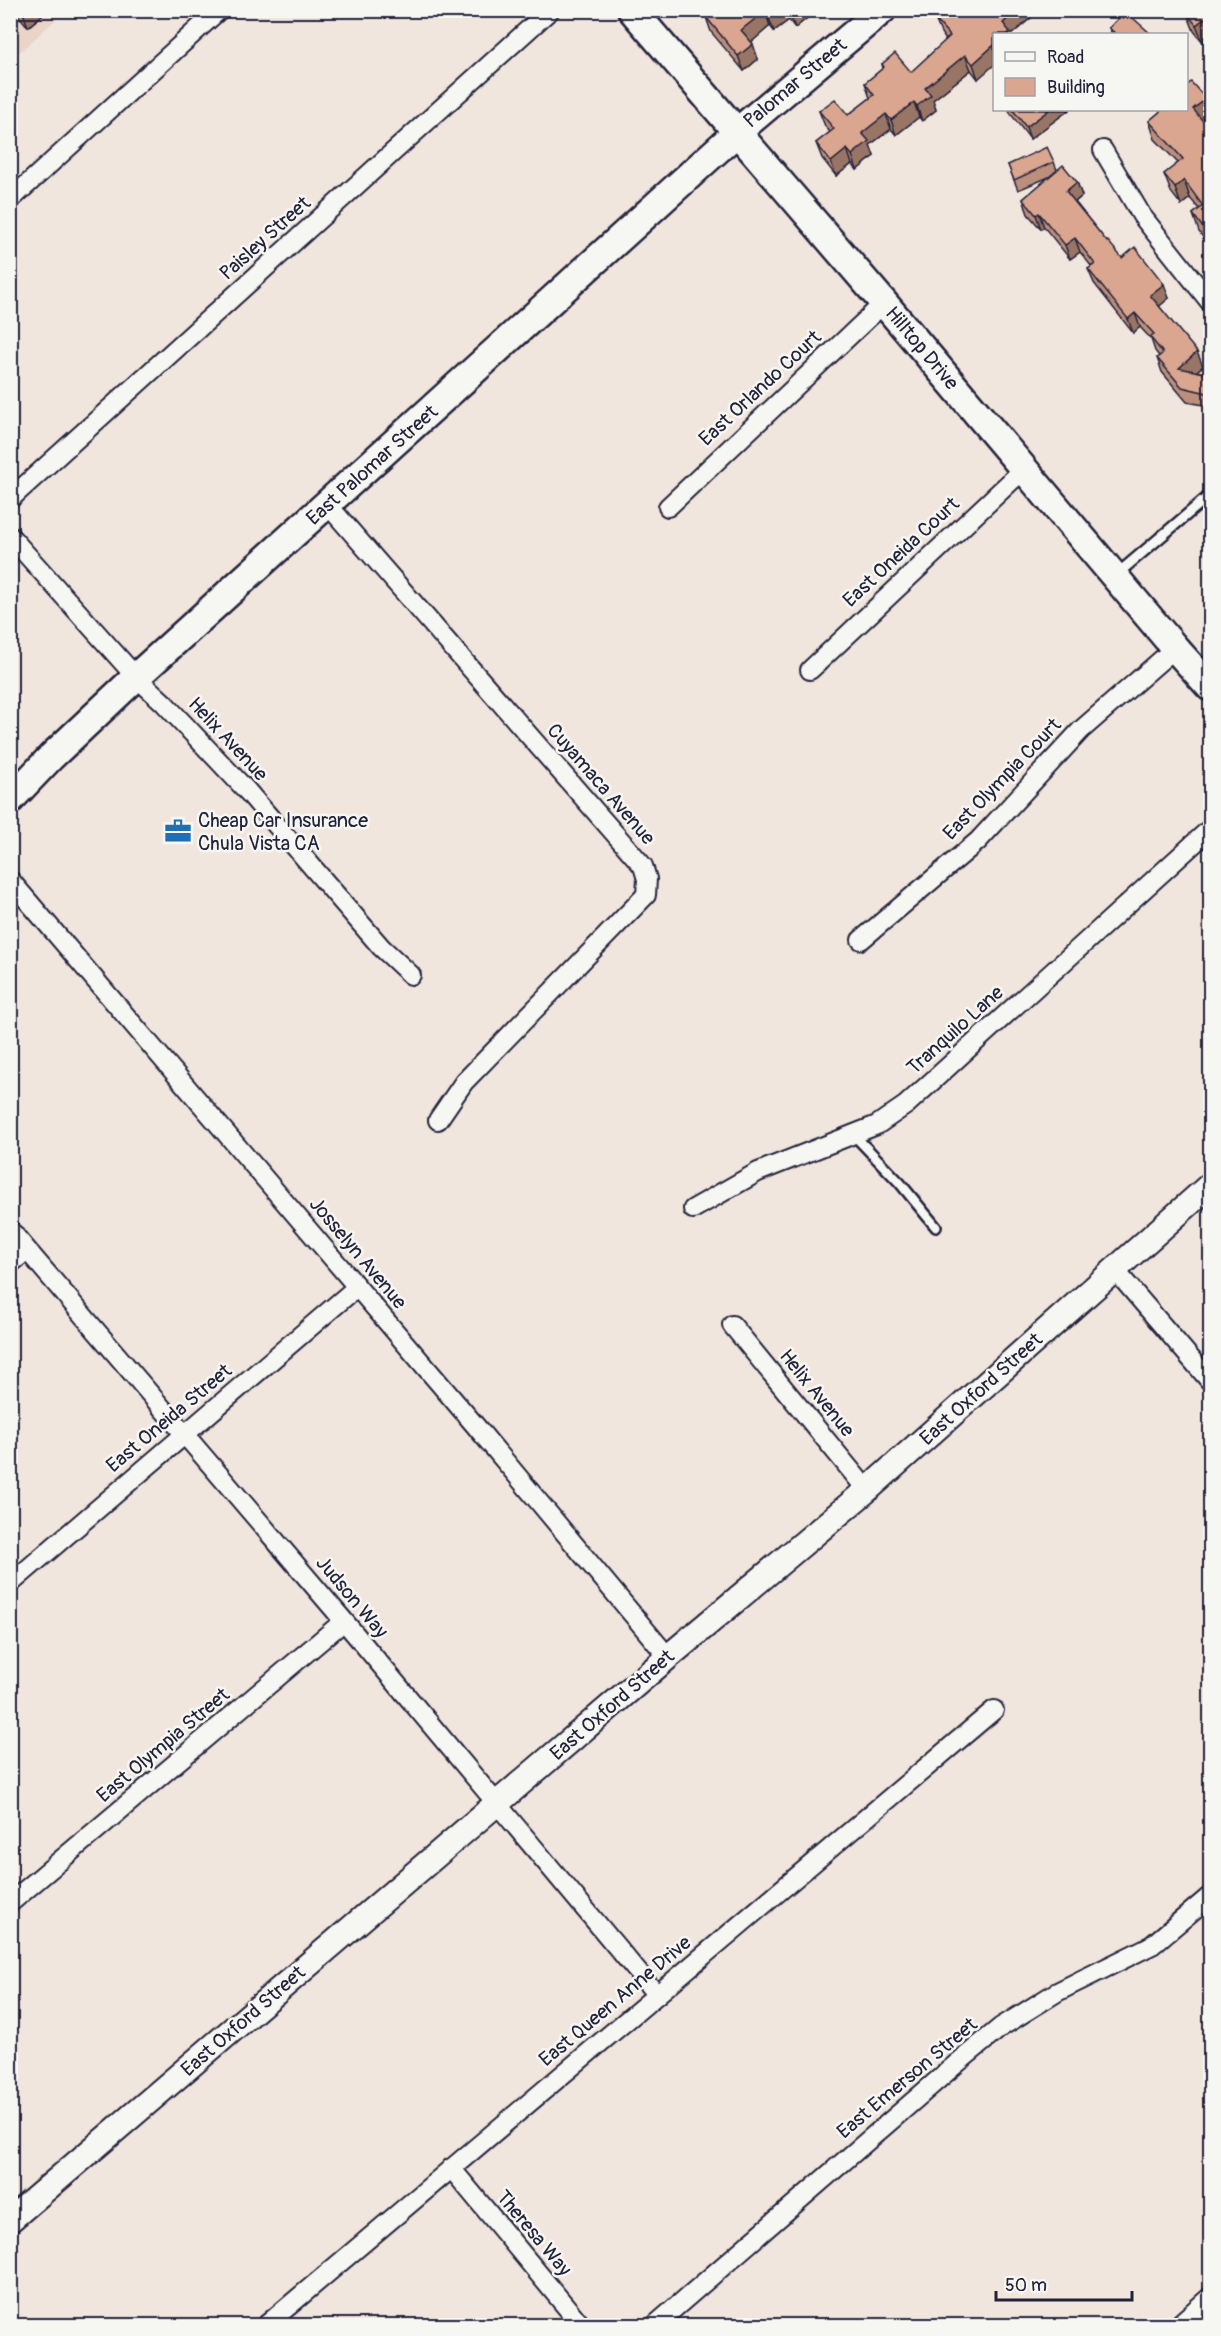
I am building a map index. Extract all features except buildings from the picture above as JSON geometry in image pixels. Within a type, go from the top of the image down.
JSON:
[{"type":"main road","name":"Hilltop Drive","points":[[632,10],[1210,687]]},
{"type":"main road","name":"Palomar Street","points":[[736,133],[882,10]]},
{"type":"main road","name":"East Palomar Street","points":[[10,800],[51,757],[136,678],[736,133]]},
{"type":"street","points":[[10,200],[219,10]]},
{"type":"street","name":"Paisley Street","points":[[10,500],[550,10]]},
{"type":"street","points":[[1102,150],[1142,216],[1210,302]]},
{"type":"street","name":"East Orlando Court","points":[[668,507],[884,303]]},
{"type":"street","name":"East Oneida Court","points":[[810,670],[1025,468]]},
{"type":"street","name":"Cuyamaca Avenue","points":[[328,505],[643,866],[646,879],[646,895],[464,1082],[438,1120]]},
{"type":"street","name":"Helix Avenue","points":[[10,536],[136,678],[164,703],[248,792],[375,939],[411,975]]},
{"type":"street","name":"East Olympia Court","points":[[861,940],[978,841],[1081,730],[1175,648]]},
{"type":"street","name":"Tranquilo Lane","points":[[693,1209],[758,1172],[877,1125],[906,1105],[1210,829]]},
{"type":"street","name":"Josselyn Avenue","points":[[10,880],[668,1657]]},
{"type":"street","name":"East Oxford Street","points":[[10,2220],[668,1657],[867,1490],[1210,1185]]},
{"type":"street","name":"Judson Way","points":[[10,1230],[344,1621],[657,1995]]},
{"type":"street","points":[[10,1264],[27,1250]]},
{"type":"street","points":[[1115,1270],[1210,1381]]},
{"type":"street","name":"East Oneida Street","points":[[10,1584],[357,1287]]},
{"type":"street","name":"Helix Avenue","points":[[732,1325],[867,1490]]},
{"type":"street","name":"East Olympia Street","points":[[10,1904],[344,1621]]},
{"type":"street","name":"East Queen Anne Drive","points":[[265,2325],[994,1710]]},
{"type":"street","name":"East Emerson Street","points":[[654,2325],[1001,2027],[1057,1992],[1152,1945],[1210,1896]]},
{"type":"street","name":"Theresa Way","points":[[451,2168],[582,2325]]},
{"type":"street","points":[[1177,2325],[1210,2297]]},
{"type":"lane","points":[[1115,577],[1210,495]]},
{"type":"lane","points":[[854,1135],[900,1183],[936,1227]]},
{"type":"shaded area","points":[[11,11],[65,11],[11,60]]},
{"type":"place","name":"Cheap Car Insurance Chula Vista CA","points":[[178,831]]}]
